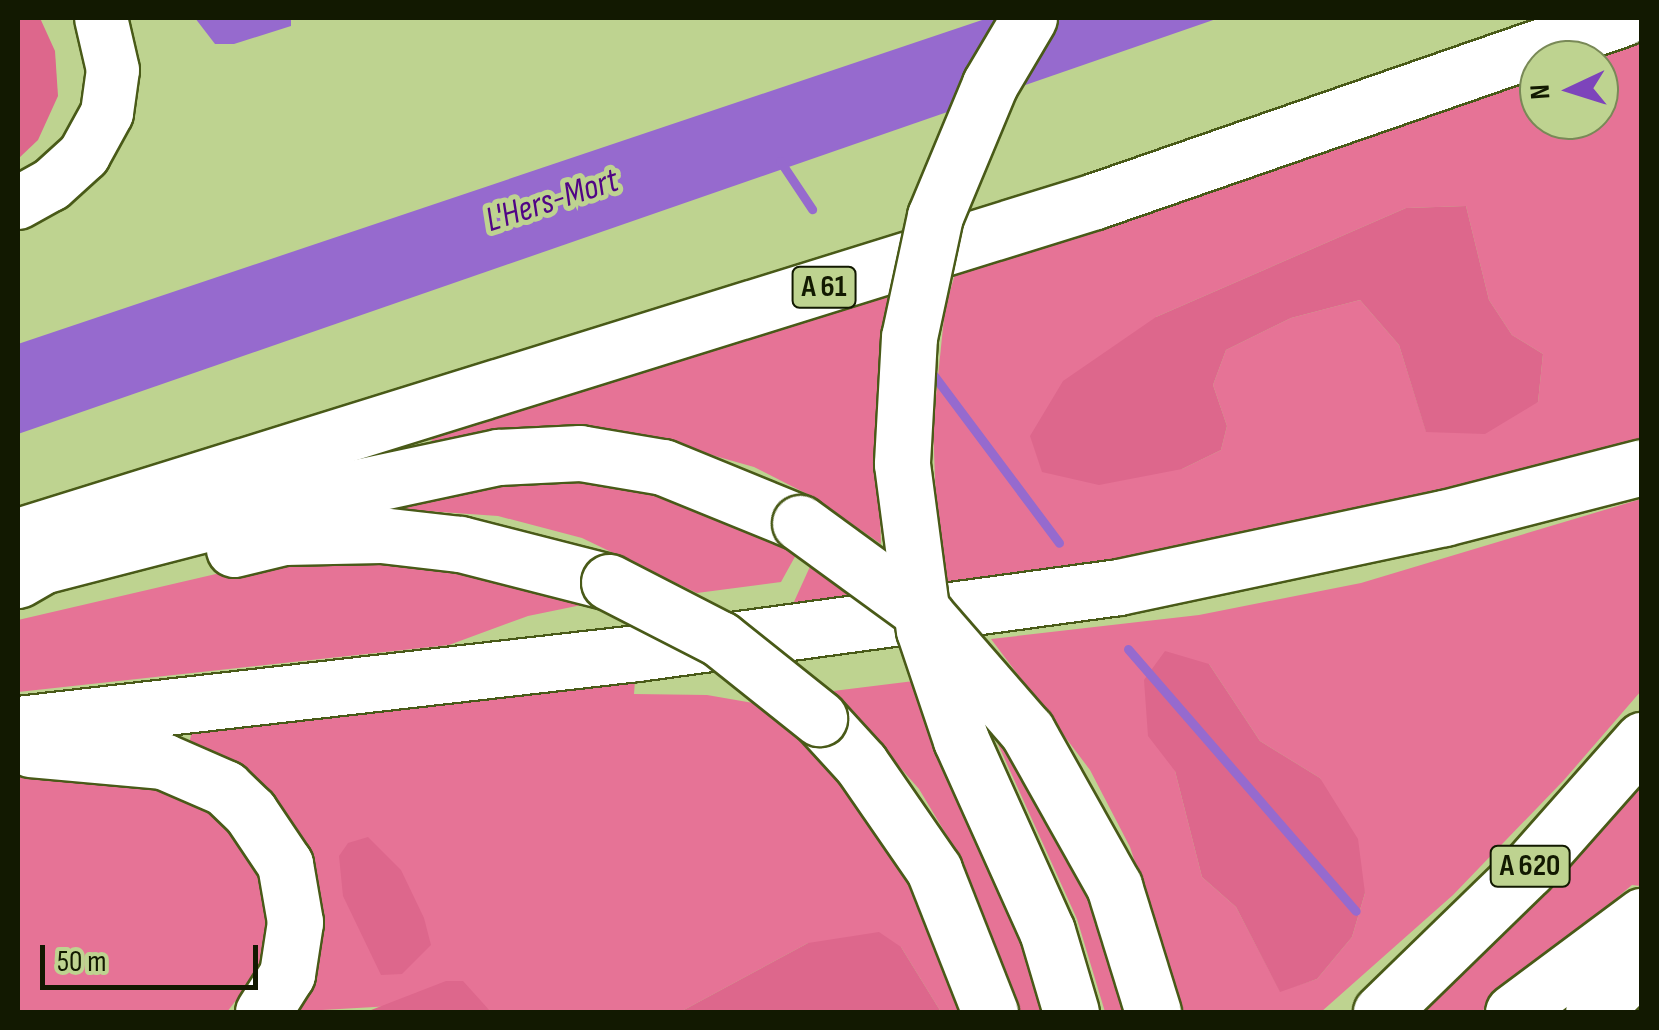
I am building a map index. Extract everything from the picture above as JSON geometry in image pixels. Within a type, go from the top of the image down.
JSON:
[{"type":"highway","points":[[1029,18],[976,112],[936,216],[909,337],[902,464],[924,630],[961,740],[1047,931],[1071,1012]]},
{"type":"highway","name":"A 61","points":[[18,536],[1095,201],[1623,18]]},
{"type":"highway","points":[[18,580],[42,566],[316,495],[498,456],[580,453],[664,466],[800,522],[926,615],[1027,731],[1114,886],[1153,1012]]},
{"type":"highway","points":[[18,724],[656,650],[1119,587],[1444,518],[1642,467]]},
{"type":"highway","points":[[18,600],[284,537],[380,535],[460,544],[609,582],[720,639],[819,718],[861,764],[934,870],[990,1012]]},
{"type":"highway","name":"A 620","points":[[1381,1012],[1527,870],[1642,740]]},
{"type":"highway","points":[[18,750],[163,761],[225,788],[250,812],[285,864],[295,922],[287,974],[263,1012]]},
{"type":"highway","points":[[1513,1012],[1642,916]]},
{"type":"highway","points":[[1593,1012],[1642,963]]},
{"type":"highway","points":[[1367,1012],[1420,976]]},
{"type":"main road","points":[[18,190],[42,169],[71,126],[80,74],[62,18]]},
{"type":"main road","points":[[18,203],[52,185],[84,154],[107,112],[113,70],[101,18]]},
{"type":"shaded area","points":[[18,18],[40,18],[55,51],[58,96],[38,140],[18,159]]},
{"type":"shaded area","points":[[1641,30],[1641,449],[950,596],[937,531],[933,425],[945,308],[958,264],[1519,73],[1519,140],[1619,140],[1619,40],[1613,40]],"holes":[[[1466,206],[1489,300],[1512,335],[1543,354],[1538,402],[1426,431],[1399,345],[1360,300],[1291,318],[1226,350],[1213,385],[1227,426],[1221,450],[1182,469],[1156,317],[1406,208]]]},
{"type":"shaded area","points":[[1466,206],[1489,300],[1512,335],[1543,354],[1538,402],[1485,434],[1426,432],[1399,345],[1360,300],[1291,318],[1226,350],[1213,385],[1227,426],[1221,450],[1182,469],[1099,485],[1042,472],[1030,436],[1063,381],[1156,317],[1406,208]]},
{"type":"shaded area","points":[[894,286],[876,403],[881,544],[815,498],[754,467],[669,443],[508,432],[433,443],[427,430]]},
{"type":"shaded area","points":[[524,470],[717,499],[797,553],[781,582],[697,593],[582,538],[498,516],[355,506]]},
{"type":"shaded area","points":[[1641,499],[1641,691],[1564,780],[1453,895],[1321,1012],[1184,1012],[1130,847],[1090,770],[991,639],[1199,615],[1361,583]],"holes":[[[1209,664],[1260,741],[1320,778],[1365,893],[1352,937],[1317,979],[1280,991],[1236,907],[1202,877],[1175,771]]]},
{"type":"shaded area","points":[[325,558],[466,568],[596,602],[528,616],[449,645],[18,692],[18,620],[246,567]]},
{"type":"shaded area","points":[[813,560],[857,594],[793,604]]},
{"type":"shaded area","points":[[1165,651],[1209,664],[1260,741],[1320,778],[1358,839],[1365,893],[1352,937],[1317,979],[1280,992],[1236,907],[1202,877],[1175,771],[1148,736],[1144,680]]},
{"type":"shaded area","points":[[635,681],[634,694],[707,695],[759,704],[783,716],[849,786],[915,885],[967,1012],[941,1012],[901,947],[808,943],[680,1012],[491,1012],[479,1001],[287,1012],[313,947],[189,745],[192,730]]},
{"type":"shaded area","points":[[914,681],[1007,892],[1048,1012],[1020,1012],[958,854],[919,789],[833,691]]},
{"type":"shaded area","points":[[988,722],[1066,835],[1130,1012],[1105,1012],[1077,919]]},
{"type":"shaded area","points":[[18,770],[142,777],[218,814],[249,848],[263,881],[267,942],[254,977],[227,1012],[18,1012]]},
{"type":"shaded area","points":[[1641,774],[1641,886],[1632,885],[1577,931],[1594,931],[1480,1012],[1419,1012]]},
{"type":"shaded area","points":[[368,837],[401,870],[424,918],[431,945],[402,974],[381,975],[343,896],[339,856],[348,843]]},
{"type":"shaded area","points":[[879,932],[901,947],[941,1012],[680,1012],[808,943]]},
{"type":"shaded area","points":[[446,981],[463,981],[491,1012],[366,1012]]},
{"type":"water","points":[[195,18],[291,18],[291,26],[234,44],[215,44]]},
{"type":"water","name":"L'Hers-Mort","points":[[988,18],[1219,18],[18,434],[18,344]]},
{"type":"waterway","points":[[780,161],[812,209]]},
{"type":"waterway","points":[[929,369],[1059,543]]},
{"type":"waterway","points":[[1128,649],[1356,911]]}]
